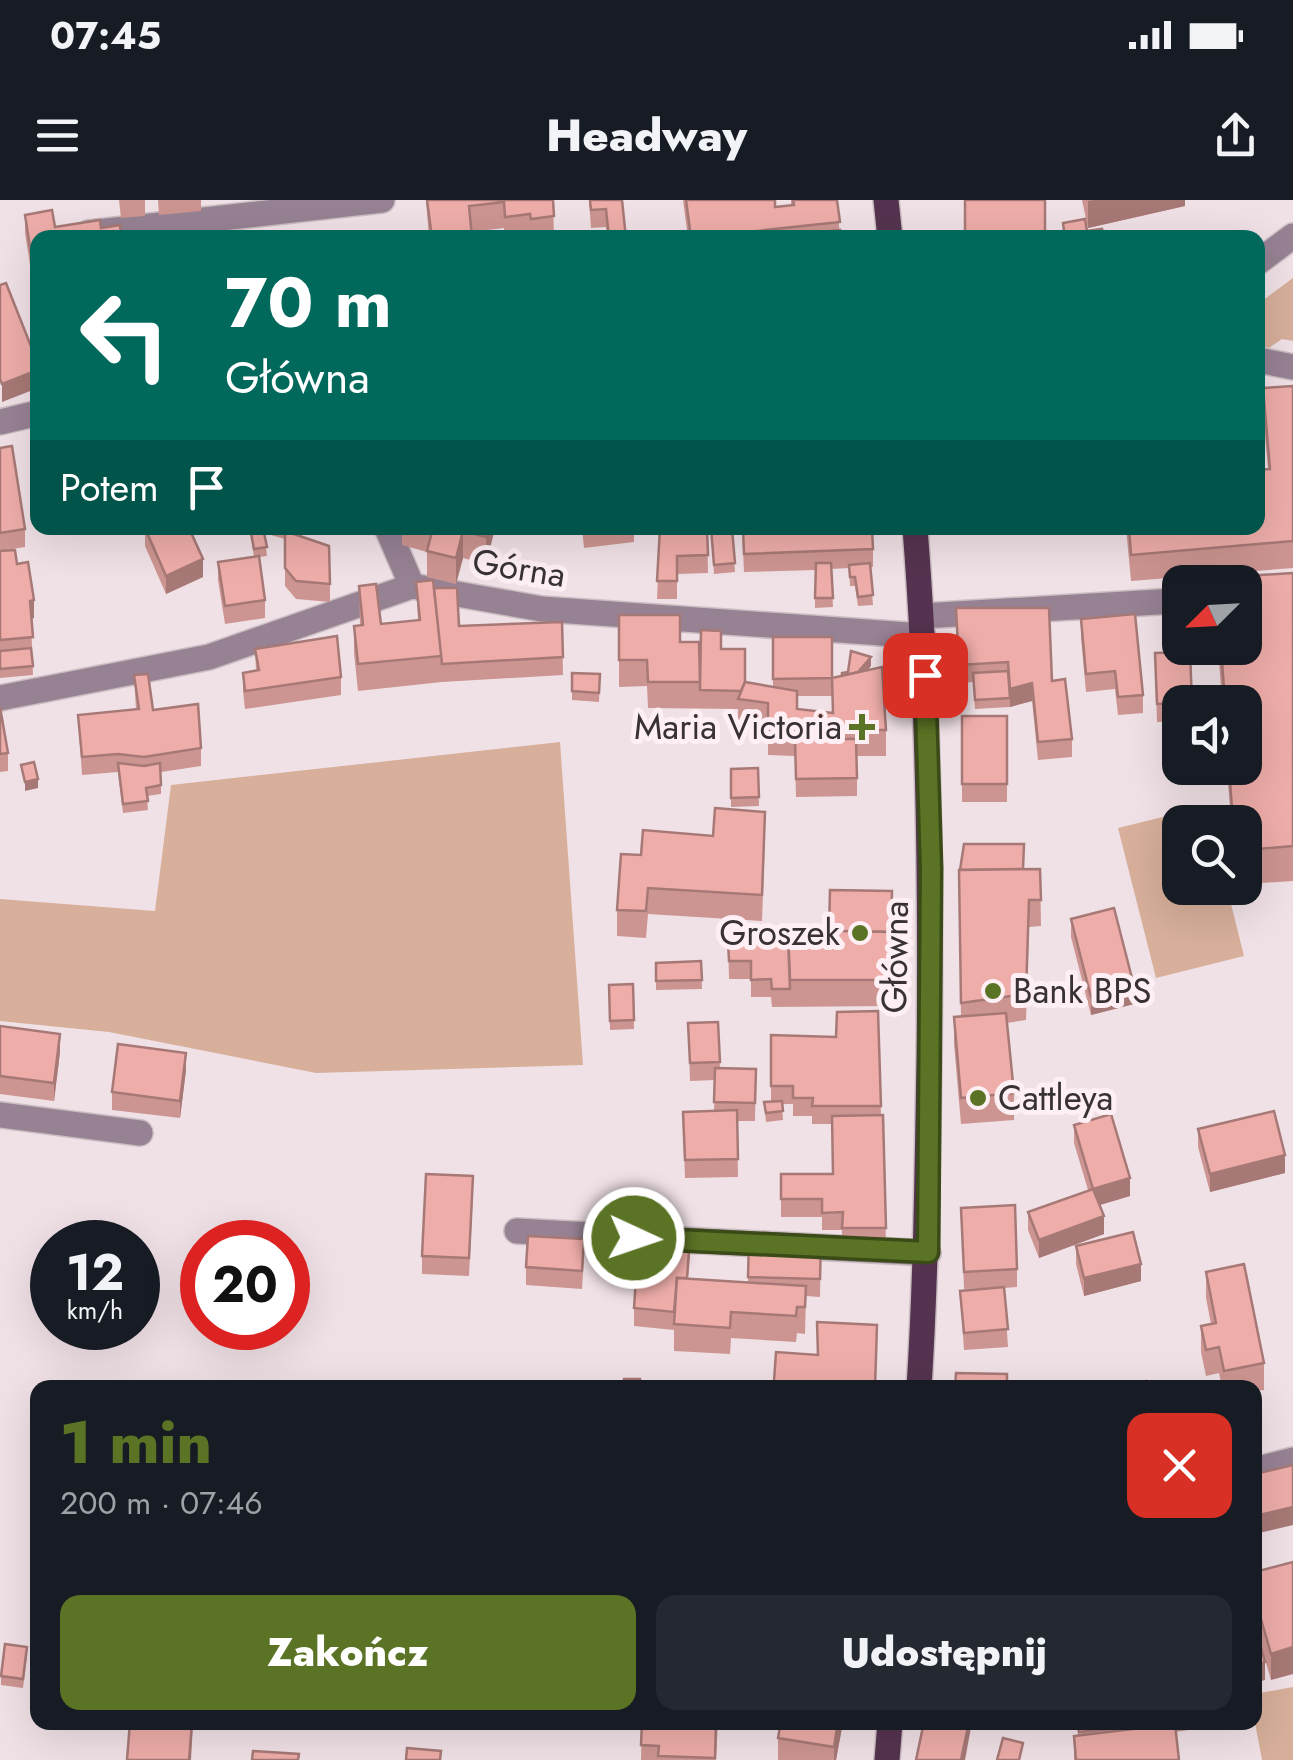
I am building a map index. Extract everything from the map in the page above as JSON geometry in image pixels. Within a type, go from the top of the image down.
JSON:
[{"type":"main road","points":[[886,200],[889,230]]},
{"type":"main road","name":"Główna","points":[[916,535],[923,626],[931,868],[928,1252],[920,1380]]},
{"type":"main road","points":[[887,1760],[889,1730]]},
{"type":"street","points":[[110,230],[382,200]]},
{"type":"street","points":[[1265,257],[1293,236]]},
{"type":"street","points":[[1265,361],[1293,367]]},
{"type":"street","points":[[0,422],[30,415]]},
{"type":"street","points":[[391,535],[412,586]]},
{"type":"street","name":"Górna","points":[[0,698],[209,657],[412,586],[542,610],[923,626],[1162,602]]},
{"type":"street","points":[[0,1115],[140,1132]]},
{"type":"street","points":[[517,1232],[928,1252]]},
{"type":"street","points":[[1262,1468],[1293,1460]]},
{"type":"shaded area","points":[[1293,278],[1293,341],[1282,339],[1265,347],[1265,299]]},
{"type":"shaded area","points":[[560,742],[583,1065],[316,1073],[109,1032],[0,1021],[0,899],[155,911],[171,785]]},
{"type":"shaded area","points":[[1162,817],[1162,905],[1231,905],[1244,956],[1156,978],[1118,828]]},
{"type":"shaded area","points":[[1293,1687],[1293,1760],[1262,1760],[1256,1730],[1262,1730],[1262,1693]]},
{"type":"building","points":[[427,200],[553,200],[554,216],[505,217],[504,202],[469,206],[471,230],[431,230]]},
{"type":"building","points":[[590,200],[622,200],[625,230],[608,230],[606,209],[591,210]]},
{"type":"building","points":[[686,200],[775,200],[775,207],[794,205],[793,200],[837,200],[840,222],[766,230],[690,230]]},
{"type":"building","points":[[965,200],[1045,200],[1045,230],[965,230]]},
{"type":"building","points":[[52,210],[55,227],[100,220],[101,228],[120,225],[120,230],[30,230],[30,247],[25,215]]},
{"type":"building","points":[[1085,219],[1087,230],[1064,230],[1063,223]]},
{"type":"building","points":[[6,283],[30,344],[30,373],[2,384],[0,379],[0,285]]},
{"type":"building","points":[[1293,386],[1293,541],[1131,555],[1130,535],[1265,535],[1265,469],[1270,469],[1265,388]]},
{"type":"building","points":[[12,446],[25,529],[0,533],[0,448]]},
{"type":"building","points":[[148,535],[192,535],[203,559],[166,576]]},
{"type":"building","points":[[251,535],[264,535],[267,547],[254,549]]},
{"type":"building","points":[[285,535],[329,546],[330,584],[296,581],[285,568]]},
{"type":"building","points":[[431,535],[462,535],[456,558],[427,551]]},
{"type":"building","points":[[660,535],[707,535],[708,555],[677,556],[677,581],[657,581]]},
{"type":"building","points":[[712,535],[733,535],[735,563],[714,565]]},
{"type":"building","points":[[743,535],[872,535],[873,549],[744,554]]},
{"type":"building","points":[[15,550],[17,564],[28,562],[34,600],[30,601],[33,637],[0,640],[0,551]]},
{"type":"building","points":[[259,556],[265,600],[225,606],[218,562]]},
{"type":"building","points":[[816,563],[831,563],[833,598],[815,598]]},
{"type":"building","points":[[870,563],[873,595],[858,597],[849,565]]},
{"type":"building","points":[[1293,573],[1293,846],[1262,849],[1262,805],[1232,805],[1230,785],[1262,785],[1262,685],[1224,685],[1222,665],[1262,665],[1262,575]]},
{"type":"building","points":[[433,580],[442,656],[358,664],[354,626],[363,625],[359,586],[376,584],[381,624],[420,620],[416,582]]},
{"type":"building","points":[[434,588],[457,588],[459,626],[562,622],[563,657],[442,664]]},
{"type":"building","points":[[956,608],[1049,608],[1052,681],[1065,679],[1072,739],[1038,742],[1032,683],[1010,689],[1008,662],[959,665]]},
{"type":"building","points":[[1135,614],[1143,695],[1118,697],[1115,671],[1086,674],[1081,619]]},
{"type":"building","points":[[619,615],[680,615],[680,642],[699,642],[700,682],[648,682],[647,660],[619,660]]},
{"type":"building","points":[[701,630],[721,631],[721,649],[745,649],[745,682],[741,691],[700,690]]},
{"type":"building","points":[[337,636],[341,677],[245,691],[243,673],[259,670],[255,649]]},
{"type":"building","points":[[773,637],[832,637],[832,678],[773,679]]},
{"type":"building","points":[[31,648],[33,666],[0,669],[0,651]]},
{"type":"building","points":[[851,651],[871,657],[858,672],[842,676],[848,672]]},
{"type":"building","points":[[1155,653],[1162,653],[1162,665],[1191,665],[1191,685],[1162,685],[1162,704],[1157,704]]},
{"type":"building","points":[[882,667],[886,730],[768,729],[768,703],[738,699],[745,682],[797,691],[797,709],[833,713],[832,678]]},
{"type":"building","points":[[1008,671],[1010,698],[975,700],[973,673]]},
{"type":"building","points":[[572,673],[600,674],[599,693],[572,691]]},
{"type":"building","points":[[148,674],[153,710],[198,704],[201,748],[144,757],[82,757],[78,715],[139,709],[134,675]]},
{"type":"building","points":[[0,707],[8,753],[0,754]]},
{"type":"building","points":[[962,716],[1007,716],[1007,784],[962,784]]},
{"type":"building","points":[[795,739],[856,739],[857,778],[796,779]]},
{"type":"building","points":[[34,762],[38,779],[25,782],[21,765]]},
{"type":"building","points":[[118,763],[160,763],[161,785],[146,788],[148,801],[123,804]]},
{"type":"building","points":[[758,768],[759,797],[731,798],[731,769]]},
{"type":"building","points":[[715,808],[765,812],[762,895],[648,888],[646,911],[617,910],[621,854],[641,855],[643,830],[713,836]]},
{"type":"building","points":[[964,844],[1024,844],[1023,869],[960,870]]},
{"type":"building","points":[[1040,869],[1041,900],[1029,900],[1026,994],[961,1003],[959,870]]},
{"type":"building","points":[[830,890],[892,891],[891,940],[891,932],[829,931]]},
{"type":"building","points":[[1114,908],[1134,986],[1091,997],[1071,919]]},
{"type":"building","points":[[788,930],[891,932],[891,980],[790,980]]},
{"type":"building","points":[[788,939],[790,989],[772,989],[771,979],[751,980],[751,961],[729,961],[728,940]]},
{"type":"building","points":[[701,961],[702,980],[656,981],[656,963]]},
{"type":"building","points":[[633,984],[634,1020],[610,1021],[609,985]]},
{"type":"building","points":[[878,1011],[881,1106],[812,1106],[813,1098],[793,1098],[793,1086],[771,1086],[771,1035],[836,1037],[837,1012]]},
{"type":"building","points":[[1006,1013],[1014,1093],[961,1098],[954,1017]]},
{"type":"building","points":[[718,1022],[720,1062],[690,1063],[688,1023]]},
{"type":"building","points":[[0,1026],[60,1034],[54,1083],[0,1076]]},
{"type":"building","points":[[118,1044],[186,1053],[180,1101],[112,1092]]},
{"type":"building","points":[[715,1068],[756,1069],[755,1103],[714,1102]]},
{"type":"building","points":[[782,1101],[783,1111],[766,1113],[764,1102]]},
{"type":"building","points":[[737,1110],[738,1159],[685,1160],[683,1112]]},
{"type":"building","points":[[1274,1111],[1285,1155],[1210,1174],[1198,1129]]},
{"type":"building","points":[[1111,1114],[1130,1178],[1093,1189],[1074,1125]]},
{"type":"building","points":[[883,1115],[886,1228],[842,1228],[843,1212],[822,1213],[822,1199],[781,1199],[781,1174],[833,1174],[832,1116]]},
{"type":"building","points":[[426,1174],[473,1176],[469,1258],[422,1256]]},
{"type":"building","points":[[1093,1189],[1104,1216],[1039,1240],[1028,1212]]},
{"type":"building","points":[[1015,1205],[1017,1269],[964,1272],[961,1208]]},
{"type":"building","points":[[1133,1232],[1141,1264],[1084,1278],[1076,1246]]},
{"type":"building","points":[[639,1233],[690,1237],[687,1278],[677,1278],[674,1312],[634,1308]]},
{"type":"building","points":[[528,1236],[584,1239],[582,1271],[526,1267]]},
{"type":"building","points":[[749,1239],[821,1240],[820,1279],[748,1277]]},
{"type":"building","points":[[1244,1264],[1264,1363],[1224,1371],[1219,1347],[1206,1350],[1201,1326],[1216,1323],[1206,1272]]},
{"type":"building","points":[[677,1278],[806,1286],[805,1307],[797,1307],[796,1316],[731,1312],[730,1328],[674,1324]]},
{"type":"building","points":[[1004,1287],[1008,1329],[964,1333],[960,1291]]},
{"type":"building","points":[[817,1322],[877,1325],[875,1380],[774,1380],[776,1352],[818,1355]]},
{"type":"building","points":[[956,1373],[1007,1374],[1007,1380],[956,1380]]},
{"type":"building","points":[[1293,1465],[1293,1507],[1262,1514],[1262,1472]]},
{"type":"building","points":[[1293,1562],[1293,1647],[1271,1654],[1262,1622],[1262,1570]]},
{"type":"building","points":[[5,1644],[27,1647],[23,1679],[1,1676]]},
{"type":"building","points":[[129,1730],[191,1730],[189,1760],[127,1760]]},
{"type":"building","points":[[642,1730],[716,1730],[715,1758],[658,1756],[659,1746],[641,1745]]},
{"type":"building","points":[[780,1730],[837,1730],[834,1747],[778,1738]]},
{"type":"building","points":[[922,1730],[967,1730],[961,1760],[916,1760]]},
{"type":"building","points":[[1124,1730],[1176,1730],[1179,1760],[1076,1760],[1074,1736]]},
{"type":"building","points":[[1003,1738],[1023,1743],[1019,1760],[997,1760]]},
{"type":"building","points":[[407,1748],[441,1751],[440,1760],[406,1760]]},
{"type":"building","points":[[253,1751],[299,1754],[298,1760],[252,1760]]},
{"type":"place","name":"Maria Victoria","points":[[862,727]]},
{"type":"place","name":"Groszek","points":[[860,933]]},
{"type":"place","name":"Bank BPS","points":[[993,991]]},
{"type":"place","name":"Cattleya","points":[[978,1098]]},
{"type":"route","points":[[634,1238],[928,1252],[931,868],[925,675]]}]
